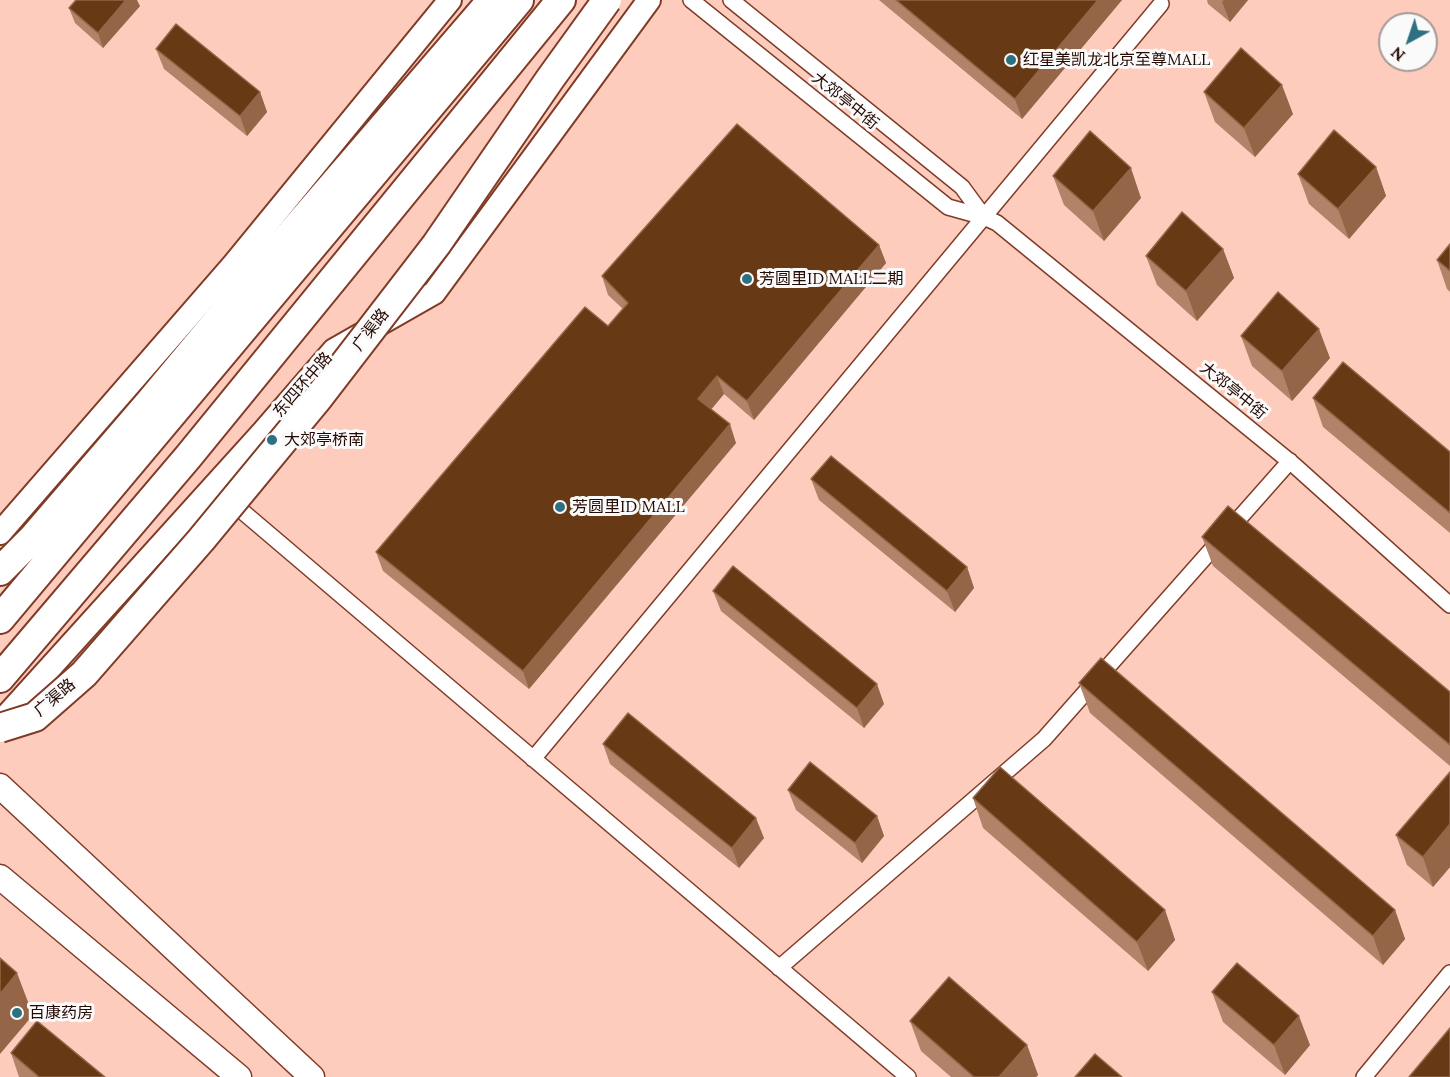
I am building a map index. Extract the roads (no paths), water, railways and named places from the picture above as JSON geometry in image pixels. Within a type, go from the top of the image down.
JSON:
[{"type":"highway","points":[[0,571],[49,520],[492,0]]},
{"type":"highway","points":[[0,619],[519,0]]},
{"type":"highway","points":[[0,678],[188,457],[561,0]]},
{"type":"highway","name":"广渠路","points":[[0,728],[35,717],[84,674],[201,540],[319,397],[436,245],[607,0]]},
{"type":"main road","points":[[0,533],[234,264],[450,0]]},
{"type":"main road","name":"东四环中路","points":[[0,723],[334,350],[434,293],[649,0]]},
{"type":"main road","points":[[0,786],[312,1077]]},
{"type":"main road","points":[[0,877],[239,1077]]},
{"type":"street","name":"大郊亭中街","points":[[691,0],[948,207],[997,223],[1290,461],[1450,605]]},
{"type":"street","name":"大郊亭中街","points":[[731,0],[962,187],[984,217]]},
{"type":"street","points":[[533,759],[1161,4]]},
{"type":"street","points":[[779,968],[1044,739],[1290,461]]},
{"type":"street","points":[[213,486],[908,1077]]},
{"type":"street","points":[[1364,1077],[1450,973]]},
{"type":"place","name":"红星美凯龙北京至尊MALL","points":[[1011,60]]},
{"type":"place","name":"芳圆里ID MALL二期","points":[[747,279]]},
{"type":"place","name":"大郊亭桥南","points":[[272,440]]},
{"type":"place","name":"芳圆里ID MALL","points":[[560,507]]},
{"type":"place","name":"百康药房","points":[[17,1013]]}]
